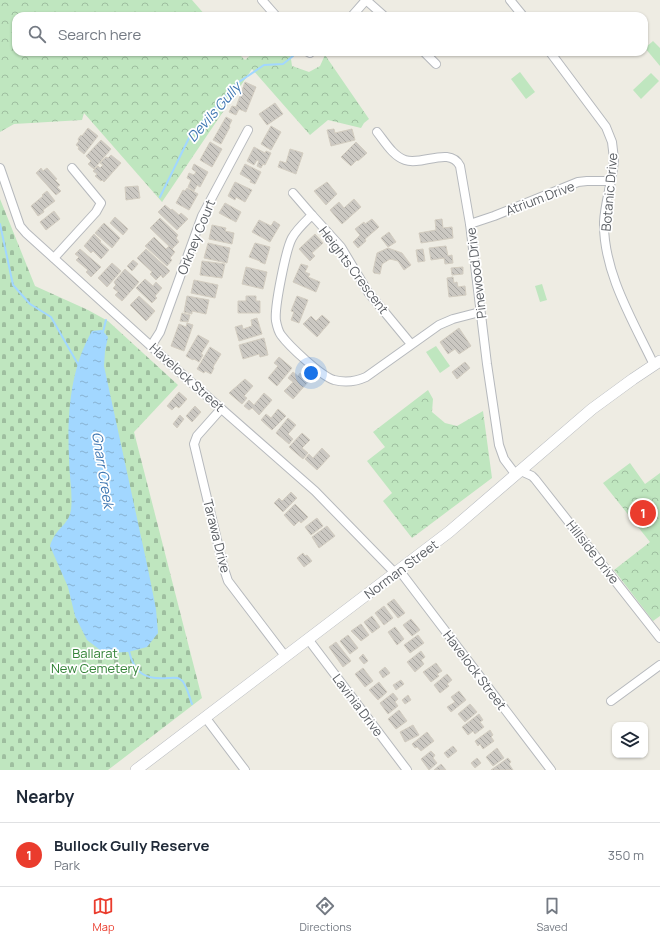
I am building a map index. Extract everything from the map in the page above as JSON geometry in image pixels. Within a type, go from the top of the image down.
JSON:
[{"type":"street","points":[[262,0],[272,12]]},
{"type":"street","points":[[356,12],[366,0],[380,12]]},
{"type":"street","points":[[510,0],[520,12]]},
{"type":"street","points":[[428,56],[436,64]]},
{"type":"street","name":"Botanic Drive","points":[[553,56],[602,121],[610,134],[614,151],[614,159],[604,222],[607,252],[614,280],[657,363]]},
{"type":"street","name":"Orkney Court","points":[[152,346],[160,332],[202,216],[248,130]]},
{"type":"street","name":"Pinewood Drive","points":[[377,132],[396,154],[405,160],[414,162],[448,157],[457,161],[462,170],[499,445],[504,459],[519,473]]},
{"type":"street","name":"Havelock Street","points":[[0,168],[20,226],[26,233],[221,409],[315,491],[397,572],[551,770]]},
{"type":"street","points":[[54,258],[96,212],[102,203],[72,168]]},
{"type":"street","name":"Atrium Drive","points":[[470,224],[489,218],[578,182],[611,181]]},
{"type":"street","name":"Heights Crescent","points":[[293,193],[341,247],[371,295],[411,344]]},
{"type":"street","name":"Heights Crescent","points":[[312,215],[294,234],[289,245],[275,314],[278,328],[285,340],[324,375],[334,380],[348,382],[366,377],[411,344],[446,322],[480,312]]},
{"type":"street","name":"Norman Street","points":[[136,770],[455,527],[592,409],[657,363]]},
{"type":"street","name":"Tarawa Drive","points":[[221,409],[197,436],[194,444],[224,569],[228,581],[285,656]]},
{"type":"street","name":"Hillside Drive","points":[[519,473],[532,476],[535,479],[660,638]]},
{"type":"street","name":"Lavinia Drive","points":[[308,639],[407,770]]},
{"type":"street","points":[[611,701],[660,665]]},
{"type":"street","points":[[205,717],[245,770]]},
{"type":"green space","points":[[0,0],[192,0],[202,12],[12,12],[12,56],[241,56],[245,60],[250,56],[291,56],[292,66],[309,72],[320,66],[326,56],[369,119],[361,128],[328,120],[310,135],[252,69],[162,202],[84,113],[82,120],[14,124],[0,132]]},
{"type":"green space","points":[[653,41],[660,48],[660,66],[648,52],[648,45]]},
{"type":"green space","points":[[520,72],[535,92],[526,99],[511,79]]},
{"type":"green space","points":[[651,73],[659,81],[641,99],[633,90]]},
{"type":"green space","name":"Ballarat New Cemetery","points":[[0,199],[35,286],[88,310],[108,321],[178,385],[134,432],[202,698],[108,770],[0,770]]},
{"type":"green space","points":[[542,284],[547,300],[540,302],[535,286]]},
{"type":"green space","points":[[436,346],[450,366],[440,373],[426,352]]},
{"type":"green space","points":[[428,390],[433,399],[432,412],[445,423],[457,426],[483,411],[492,478],[412,538],[383,501],[392,493],[367,461],[385,447],[373,432]]},
{"type":"green space","points":[[630,463],[645,484],[660,473],[660,616],[653,621],[614,570],[650,542],[603,483]]},
{"type":"water","points":[[102,330],[108,337],[104,366],[148,569],[156,609],[158,633],[147,647],[128,652],[104,653],[87,640],[75,616],[68,587],[50,546],[55,535],[68,518],[71,510],[72,497],[69,464],[69,425],[75,377],[79,361],[92,331]]},
{"type":"building","points":[[245,82],[256,87],[246,112],[239,109],[236,115],[229,112],[232,106],[236,107]]},
{"type":"building","points":[[275,103],[283,114],[267,125],[259,114]]},
{"type":"building","points":[[226,117],[232,120],[221,144],[213,140]]},
{"type":"building","points":[[271,126],[281,132],[271,150],[261,144]]},
{"type":"building","points":[[88,128],[98,136],[84,154],[76,145],[79,141],[78,139]]},
{"type":"building","points":[[334,129],[335,133],[352,129],[355,140],[331,146],[327,130]]},
{"type":"building","points":[[101,140],[111,149],[94,169],[88,164],[91,161],[86,156]]},
{"type":"building","points":[[210,142],[222,149],[212,167],[200,160]]},
{"type":"building","points":[[356,142],[367,153],[351,166],[341,157]]},
{"type":"building","points":[[254,147],[265,153],[266,151],[271,153],[265,165],[263,164],[261,168],[257,166],[259,161],[257,160],[254,165],[247,161]]},
{"type":"building","points":[[290,149],[303,153],[296,174],[278,167],[280,161],[286,163]]},
{"type":"building","points":[[111,155],[121,163],[104,182],[95,176],[97,174],[93,171],[98,166],[100,168],[103,165],[100,163],[106,157],[108,158]]},
{"type":"building","points":[[194,164],[208,172],[200,187],[197,185],[194,191],[188,187],[191,180],[187,178],[189,173],[194,175],[196,172],[192,169]]},
{"type":"building","points":[[245,164],[261,172],[255,184],[240,174]]},
{"type":"building","points":[[41,168],[43,171],[47,168],[57,179],[55,180],[60,185],[57,187],[61,191],[56,195],[36,173]]},
{"type":"building","points":[[235,182],[252,190],[245,202],[236,197],[235,200],[228,196]]},
{"type":"building","points":[[327,182],[337,194],[326,205],[314,191]]},
{"type":"building","points":[[138,186],[140,198],[126,200],[125,187]]},
{"type":"building","points":[[187,188],[198,194],[189,210],[176,203],[183,190],[185,191]]},
{"type":"building","points":[[47,191],[55,201],[38,216],[31,206]]},
{"type":"building","points":[[354,199],[361,207],[342,224],[330,210],[339,202],[344,208]]},
{"type":"building","points":[[225,203],[241,212],[236,222],[219,213]]},
{"type":"building","points":[[165,205],[179,215],[181,213],[188,219],[177,230],[158,212]]},
{"type":"building","points":[[54,211],[60,219],[46,230],[40,222]]},
{"type":"building","points":[[115,217],[128,229],[123,235],[110,223]]},
{"type":"building","points":[[160,218],[178,235],[176,238],[179,242],[172,249],[150,228]]},
{"type":"building","points":[[372,219],[379,227],[365,239],[366,241],[358,248],[353,242],[360,235],[355,229],[364,222],[365,224]]},
{"type":"building","points":[[442,219],[443,228],[452,227],[453,238],[421,243],[419,233],[436,230],[435,220]]},
{"type":"building","points":[[259,220],[271,226],[274,221],[280,225],[270,242],[252,232]]},
{"type":"building","points":[[104,223],[120,238],[112,248],[95,233]]},
{"type":"building","points":[[212,225],[226,228],[225,231],[234,233],[232,244],[209,239]]},
{"type":"building","points":[[389,232],[396,242],[388,247],[381,238]]},
{"type":"building","points":[[94,234],[109,250],[101,259],[93,251],[91,253],[84,246]]},
{"type":"building","points":[[315,234],[323,243],[312,253],[315,256],[310,261],[299,249]]},
{"type":"building","points":[[154,237],[166,249],[169,246],[175,252],[170,258],[172,260],[167,266],[145,246]]},
{"type":"building","points":[[208,243],[230,248],[227,263],[204,258]]},
{"type":"building","points":[[255,243],[270,247],[265,264],[249,257]]},
{"type":"building","points":[[446,246],[448,256],[452,255],[453,263],[445,264],[444,258],[431,260],[429,248]]},
{"type":"building","points":[[388,248],[402,253],[411,265],[404,270],[398,261],[390,259],[382,264],[380,274],[374,273],[373,271],[377,253]]},
{"type":"building","points":[[80,249],[101,267],[91,277],[86,272],[88,270],[76,260],[79,257],[75,254]]},
{"type":"building","points":[[146,249],[170,271],[163,278],[161,275],[156,280],[150,274],[152,272],[137,258]]},
{"type":"building","points":[[423,249],[425,261],[418,262],[416,250]]},
{"type":"building","points":[[133,260],[138,264],[132,271],[127,266]]},
{"type":"building","points":[[202,261],[225,264],[222,278],[200,275]]},
{"type":"building","points":[[112,263],[121,271],[107,287],[98,278]]},
{"type":"building","points":[[301,264],[308,266],[305,272],[310,274],[308,277],[320,282],[316,292],[293,282]]},
{"type":"building","points":[[246,267],[267,272],[263,289],[242,284]]},
{"type":"building","points":[[463,267],[463,274],[452,275],[451,268]]},
{"type":"building","points":[[125,269],[139,282],[122,301],[115,295],[118,292],[113,288],[116,285],[114,282]]},
{"type":"building","points":[[453,277],[454,283],[457,282],[458,287],[465,286],[466,295],[449,297],[447,278]]},
{"type":"building","points":[[145,279],[153,286],[156,282],[162,288],[155,296],[157,298],[152,303],[136,288]]},
{"type":"building","points":[[194,280],[218,285],[215,298],[191,293]]},
{"type":"building","points":[[139,296],[155,311],[146,321],[130,305]]},
{"type":"building","points":[[187,296],[209,300],[206,314],[192,311],[192,314],[184,312]]},
{"type":"building","points":[[246,296],[256,296],[256,301],[260,301],[260,313],[238,313],[238,301],[246,301]]},
{"type":"building","points":[[297,296],[308,300],[299,323],[291,320],[294,312],[291,311]]},
{"type":"building","points":[[182,313],[190,315],[188,322],[180,321]]},
{"type":"building","points":[[322,315],[330,322],[317,337],[303,324],[311,316],[316,321]]},
{"type":"building","points":[[257,318],[262,334],[239,341],[235,327],[242,325],[243,329],[252,326],[251,320]]},
{"type":"building","points":[[187,323],[193,325],[184,351],[171,346],[179,324],[186,327]]},
{"type":"building","points":[[459,328],[471,346],[459,354],[455,349],[448,354],[440,342]]},
{"type":"building","points":[[198,335],[209,341],[201,354],[203,355],[199,362],[186,356]]},
{"type":"building","points":[[264,338],[268,355],[260,357],[259,354],[243,359],[239,345]]},
{"type":"building","points":[[210,347],[221,354],[213,367],[214,368],[211,374],[205,371],[204,373],[197,369]]},
{"type":"building","points":[[279,357],[292,368],[277,386],[268,378],[278,366],[274,363]]},
{"type":"building","points":[[465,362],[470,368],[457,379],[452,372]]},
{"type":"building","points":[[293,372],[298,376],[300,373],[309,381],[293,399],[284,391],[293,382],[288,378]]},
{"type":"building","points":[[245,379],[253,386],[244,396],[247,398],[242,404],[229,393]]},
{"type":"building","points":[[179,392],[187,399],[179,408],[176,406],[172,410],[167,406]]},
{"type":"building","points":[[264,393],[272,400],[259,415],[252,408],[249,410],[244,406],[249,400],[254,405]]},
{"type":"building","points":[[195,406],[201,412],[192,422],[186,416]]},
{"type":"building","points":[[278,409],[286,416],[272,430],[261,420],[266,414],[271,418]]},
{"type":"building","points":[[180,415],[184,419],[177,428],[173,424]]},
{"type":"building","points":[[288,418],[296,425],[288,434],[293,439],[289,444],[276,433]]},
{"type":"building","points":[[302,433],[310,440],[302,448],[308,453],[303,459],[289,447]]},
{"type":"building","points":[[322,448],[330,456],[317,470],[305,459],[309,454],[313,458]]},
{"type":"building","points":[[291,492],[297,498],[283,512],[274,503],[279,498],[282,501]]},
{"type":"building","points":[[295,504],[308,517],[301,523],[299,521],[294,526],[284,515]]},
{"type":"building","points":[[317,518],[323,526],[311,535],[305,527]]},
{"type":"building","points":[[327,526],[335,536],[319,548],[312,537]]},
{"type":"building","points":[[303,553],[312,561],[304,567],[297,558]]},
{"type":"building","points":[[394,599],[405,613],[398,618],[387,604]]},
{"type":"building","points":[[384,606],[393,618],[384,625],[375,613]]},
{"type":"building","points":[[372,616],[380,627],[372,633],[364,622]]},
{"type":"building","points":[[411,619],[420,630],[412,636],[403,625]]},
{"type":"building","points":[[361,624],[369,635],[361,641],[351,631]]},
{"type":"building","points":[[395,627],[404,639],[397,645],[388,632]]},
{"type":"building","points":[[348,635],[358,648],[350,654],[340,641]]},
{"type":"building","points":[[418,635],[424,643],[410,653],[404,645]]},
{"type":"building","points":[[336,642],[351,661],[343,667],[329,647]]},
{"type":"building","points":[[421,651],[425,657],[421,660],[424,664],[415,672],[407,662]]},
{"type":"building","points":[[363,654],[368,661],[364,664],[359,658]]},
{"type":"building","points":[[436,663],[442,671],[437,674],[439,676],[431,682],[423,672]]},
{"type":"building","points":[[385,667],[390,673],[383,678],[379,672]]},
{"type":"building","points":[[363,668],[373,681],[365,687],[355,674]]},
{"type":"building","points":[[447,674],[452,680],[447,684],[449,686],[440,693],[434,685]]},
{"type":"building","points":[[401,680],[404,684],[396,690],[393,685]]},
{"type":"building","points":[[379,682],[387,692],[378,700],[369,690]]},
{"type":"building","points":[[459,691],[466,700],[451,712],[447,707],[455,702],[451,697]]},
{"type":"building","points":[[393,693],[398,699],[395,702],[398,706],[388,714],[380,703]]},
{"type":"building","points":[[408,695],[411,700],[405,704],[402,700]]},
{"type":"building","points":[[470,704],[477,712],[465,722],[458,714]]},
{"type":"building","points":[[399,710],[407,721],[396,729],[388,719]]},
{"type":"building","points":[[479,714],[483,720],[480,722],[484,727],[475,734],[473,731],[468,735],[462,727]]},
{"type":"building","points":[[413,725],[419,735],[405,742],[400,732]]},
{"type":"building","points":[[490,730],[493,735],[491,737],[494,741],[483,749],[480,744],[478,746],[475,741]]},
{"type":"building","points":[[427,732],[434,741],[421,751],[417,747],[415,748],[412,744]]},
{"type":"building","points":[[453,746],[457,751],[448,758],[444,753]]},
{"type":"building","points":[[497,748],[504,758],[493,766],[486,757]]},
{"type":"building","points":[[431,751],[435,755],[433,758],[437,763],[429,770],[421,759]]},
{"type":"building","points":[[477,758],[481,763],[475,768],[471,763]]},
{"type":"building","points":[[508,758],[511,762],[509,764],[513,770],[491,770]]},
{"type":"building","points":[[441,764],[446,770],[434,770]]},
{"type":"waterway","name":"Devils Gully","points":[[160,197],[190,136],[236,84],[264,65],[283,64],[293,56]]},
{"type":"waterway","name":"Gnarr Creek","points":[[0,224],[13,285],[30,304],[51,317],[79,366]]},
{"type":"waterway","name":"Devils Gully","points":[[103,332],[106,320]]},
{"type":"waterway","name":"Gnarr Creek","points":[[129,651],[134,665],[142,674],[153,678],[179,678],[186,687],[192,704]]},
{"type":"place","name":"Bullock Gully Reserve","points":[[643,513]]}]
